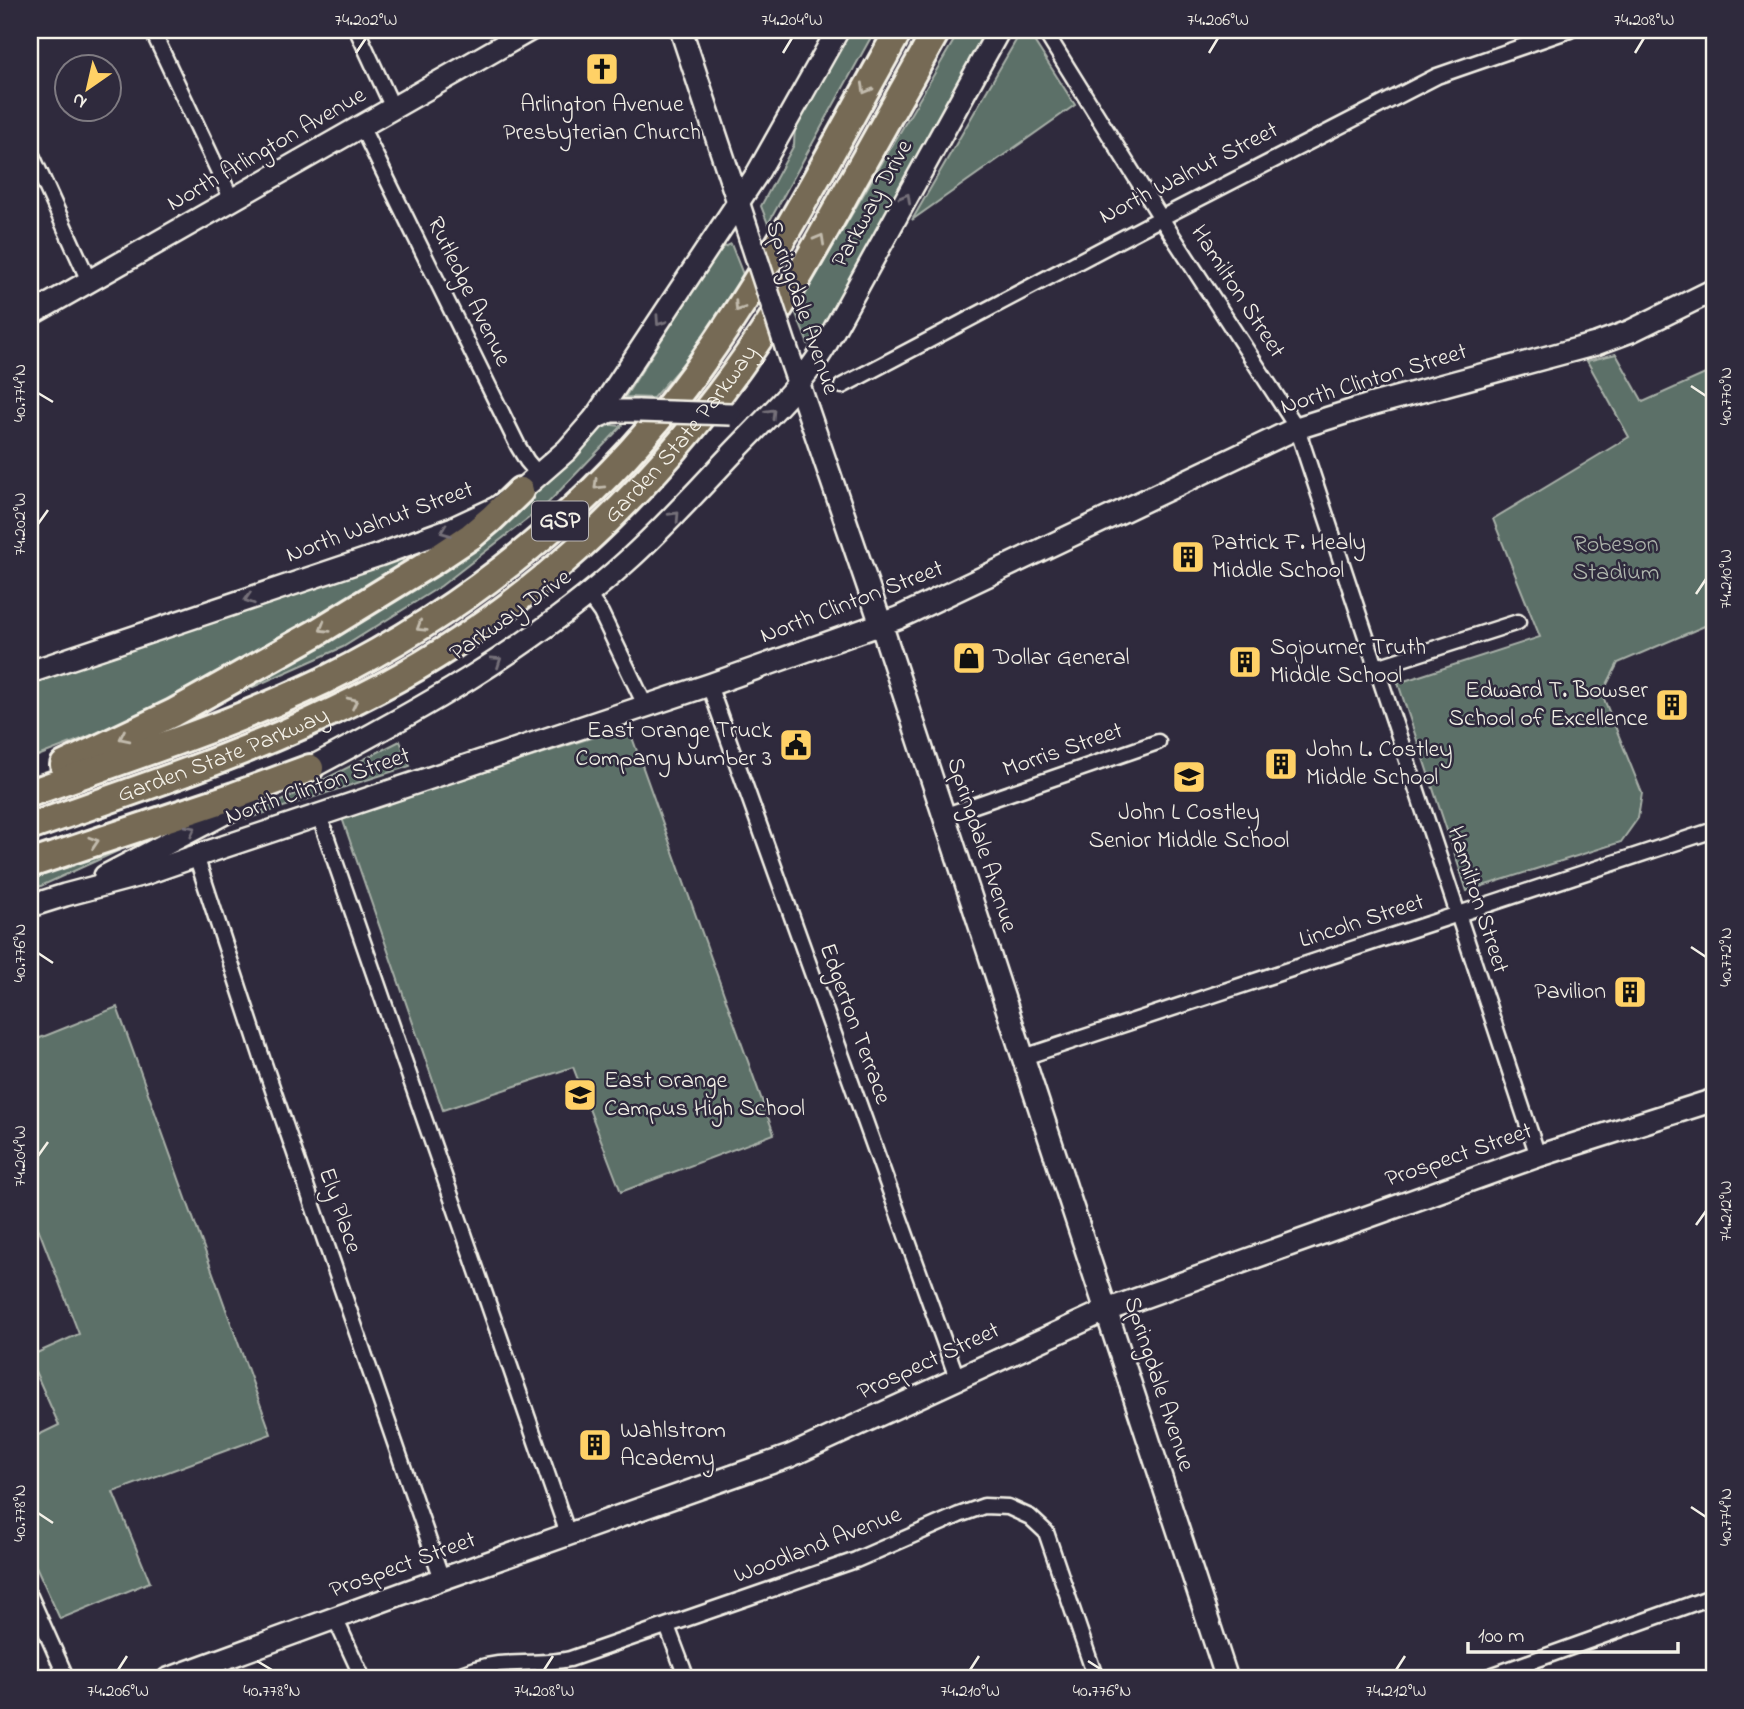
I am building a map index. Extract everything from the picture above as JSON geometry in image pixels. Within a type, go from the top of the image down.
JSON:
[{"type":"highway","name":"Garden State Parkway","points":[[30,793],[207,730],[321,681],[430,621],[529,549],[575,508],[619,463],[652,427],[698,368],[753,286],[899,30]]},
{"type":"highway","name":"Garden State Parkway","points":[[30,827],[243,751],[360,698],[416,668],[469,634],[570,556],[609,520],[670,455],[755,345],[810,258],[937,30]]},
{"type":"highway","points":[[30,780],[173,713],[316,633],[471,536],[529,483]]},
{"type":"highway","points":[[30,864],[310,768]]},
{"type":"street","points":[[152,30],[232,200]]},
{"type":"street","points":[[356,30],[393,108]]},
{"type":"street","name":"North Arlington Avenue","points":[[30,315],[530,30]]},
{"type":"street","name":"Springdale Avenue","points":[[681,30],[881,624],[1227,1679]]},
{"type":"street","points":[[738,204],[778,140],[838,30]]},
{"type":"street","name":"Parkway Drive","points":[[65,895],[442,696],[526,642],[626,563],[799,384],[824,348],[999,30]]},
{"type":"street","name":"Hamilton Street","points":[[1044,30],[1161,218],[1297,428],[1538,1156]]},
{"type":"street","name":"North Walnut Street","points":[[842,386],[1437,76],[1570,30]]},
{"type":"street","name":"Rutledge Avenue","points":[[361,126],[527,461],[529,483]]},
{"type":"street","points":[[30,151],[89,281]]},
{"type":"street","name":"North Walnut Street","points":[[30,672],[383,554],[436,535],[508,501],[567,450],[595,418],[738,204]]},
{"type":"street","name":"North Clinton Street","points":[[30,906],[144,874],[709,685],[898,618],[1297,428],[1370,405],[1596,344],[1631,331],[1714,290]]},
{"type":"street","points":[[595,418],[611,411],[735,415],[742,421],[743,430],[739,442],[728,458]]},
{"type":"street","points":[[588,595],[601,613],[645,705]]},
{"type":"street","points":[[1377,667],[1518,622]]},
{"type":"street","name":"Edgerton Terrace","points":[[709,685],[957,1378]]},
{"type":"street","name":"Morris Street","points":[[943,816],[1158,742]]},
{"type":"street","points":[[318,815],[568,1534]]},
{"type":"street","name":"Lincoln Street","points":[[1024,1057],[1714,830]]},
{"type":"street","name":"Ely Place","points":[[196,856],[263,1061],[442,1579]]},
{"type":"street","name":"Prospect Street","points":[[168,1679],[790,1456],[1107,1310],[1538,1156],[1714,1100]]},
{"type":"street","name":"Woodland Avenue","points":[[450,1679],[496,1664],[551,1663],[570,1659],[856,1560],[984,1506],[1008,1507],[1030,1517],[1046,1532],[1096,1679]]},
{"type":"street","points":[[1482,1679],[1714,1595]]},
{"type":"street","points":[[30,1597],[68,1679]]},
{"type":"street","points":[[335,1618],[363,1679]]},
{"type":"street","points":[[667,1626],[687,1679]]},
{"type":"green space","points":[[846,30],[875,30],[768,224],[761,206],[794,145],[795,126]]},
{"type":"green space","points":[[960,30],[989,30],[816,338],[808,344],[795,311]]},
{"type":"green space","points":[[1022,30],[1027,30],[1075,105],[912,220]]},
{"type":"green space","points":[[731,244],[744,277],[696,349],[653,398],[625,397],[720,249]]},
{"type":"green space","name":"Robeson Stadium","points":[[1616,354],[1643,402],[1714,370],[1714,622],[1618,663],[1602,694],[1642,793],[1638,818],[1621,842],[1467,891],[1398,683],[1540,637],[1493,519],[1629,437],[1587,361]]},
{"type":"green space","points":[[603,424],[622,426],[548,503],[441,586],[343,647],[183,718],[533,494]]},
{"type":"green space","points":[[401,558],[408,568],[141,716],[30,759],[30,681]]},
{"type":"green space","points":[[628,726],[774,1134],[621,1192],[573,1067],[443,1110],[342,818]]},
{"type":"green space","points":[[400,741],[410,766],[246,819]]},
{"type":"green space","points":[[197,815],[30,891],[30,876]]},
{"type":"green space","points":[[117,1007],[271,1434],[113,1492],[150,1582],[60,1619],[30,1553],[30,1439],[59,1425],[30,1356],[79,1334],[30,1207],[30,1042]]},
{"type":"place","name":"Arlington Avenue Presbyterian Church","points":[[602,69]]},
{"type":"place","name":"Patrick F. Healy Middle School","points":[[1188,557]]},
{"type":"place","name":"Dollar General","points":[[969,658]]},
{"type":"place","name":"Sojourner Truth Middle School","points":[[1245,662]]},
{"type":"place","name":"Edward T. Bowser School of Excellence","points":[[1672,705]]},
{"type":"place","name":"East Orange Truck Company Number 3","points":[[796,745]]},
{"type":"place","name":"John L. Costley Middle School","points":[[1281,764]]},
{"type":"place","name":"John L Costley Senior Middle School","points":[[1189,777]]},
{"type":"place","name":"Pavilion","points":[[1630,992]]},
{"type":"place","name":"East Orange Campus High School","points":[[580,1095]]},
{"type":"place","name":"Wahlstrom Academy","points":[[595,1445]]}]
